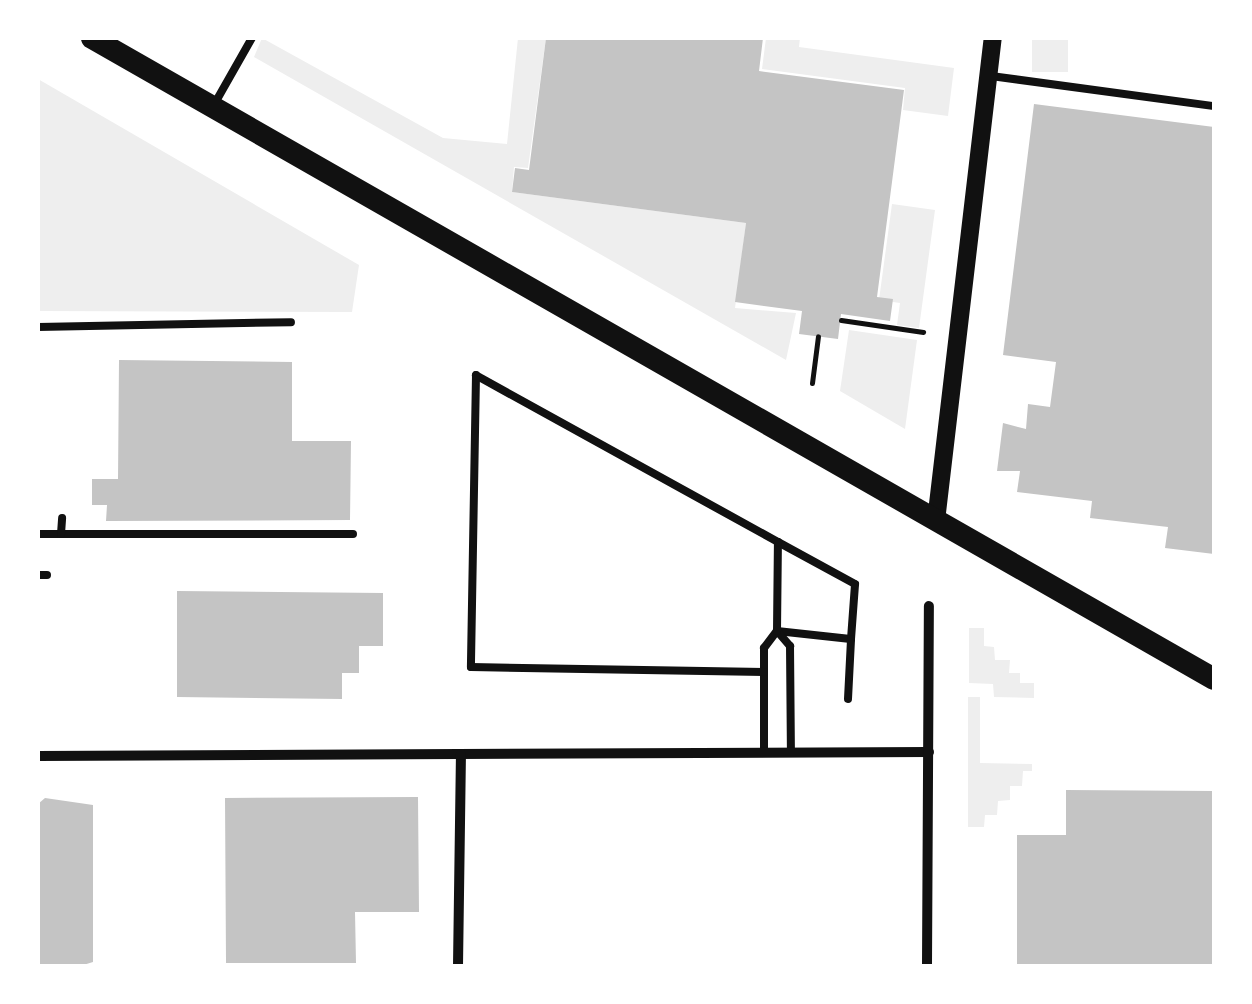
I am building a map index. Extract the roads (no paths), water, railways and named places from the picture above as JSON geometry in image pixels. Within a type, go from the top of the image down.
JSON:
[{"type":"main road","points":[[92,38],[1214,679]]},
{"type":"street","points":[[936,520],[993,38]]},
{"type":"street","points":[[928,966],[929,606]]},
{"type":"street","points":[[38,756],[930,752]]},
{"type":"street","points":[[458,966],[461,754]]},
{"type":"lane","points":[[213,106],[252,38]]},
{"type":"lane","points":[[988,76],[1214,106]]},
{"type":"lane","points":[[38,327],[291,322]]},
{"type":"lane","points":[[764,672],[471,667],[476,375],[855,584],[848,699]]},
{"type":"lane","points":[[61,534],[62,518]]},
{"type":"lane","points":[[38,534],[353,534]]},
{"type":"lane","points":[[764,752],[764,648],[777,631],[778,542]]},
{"type":"lane","points":[[777,631],[851,639]]},
{"type":"lane","points":[[777,631],[790,646],[791,752]]}]
